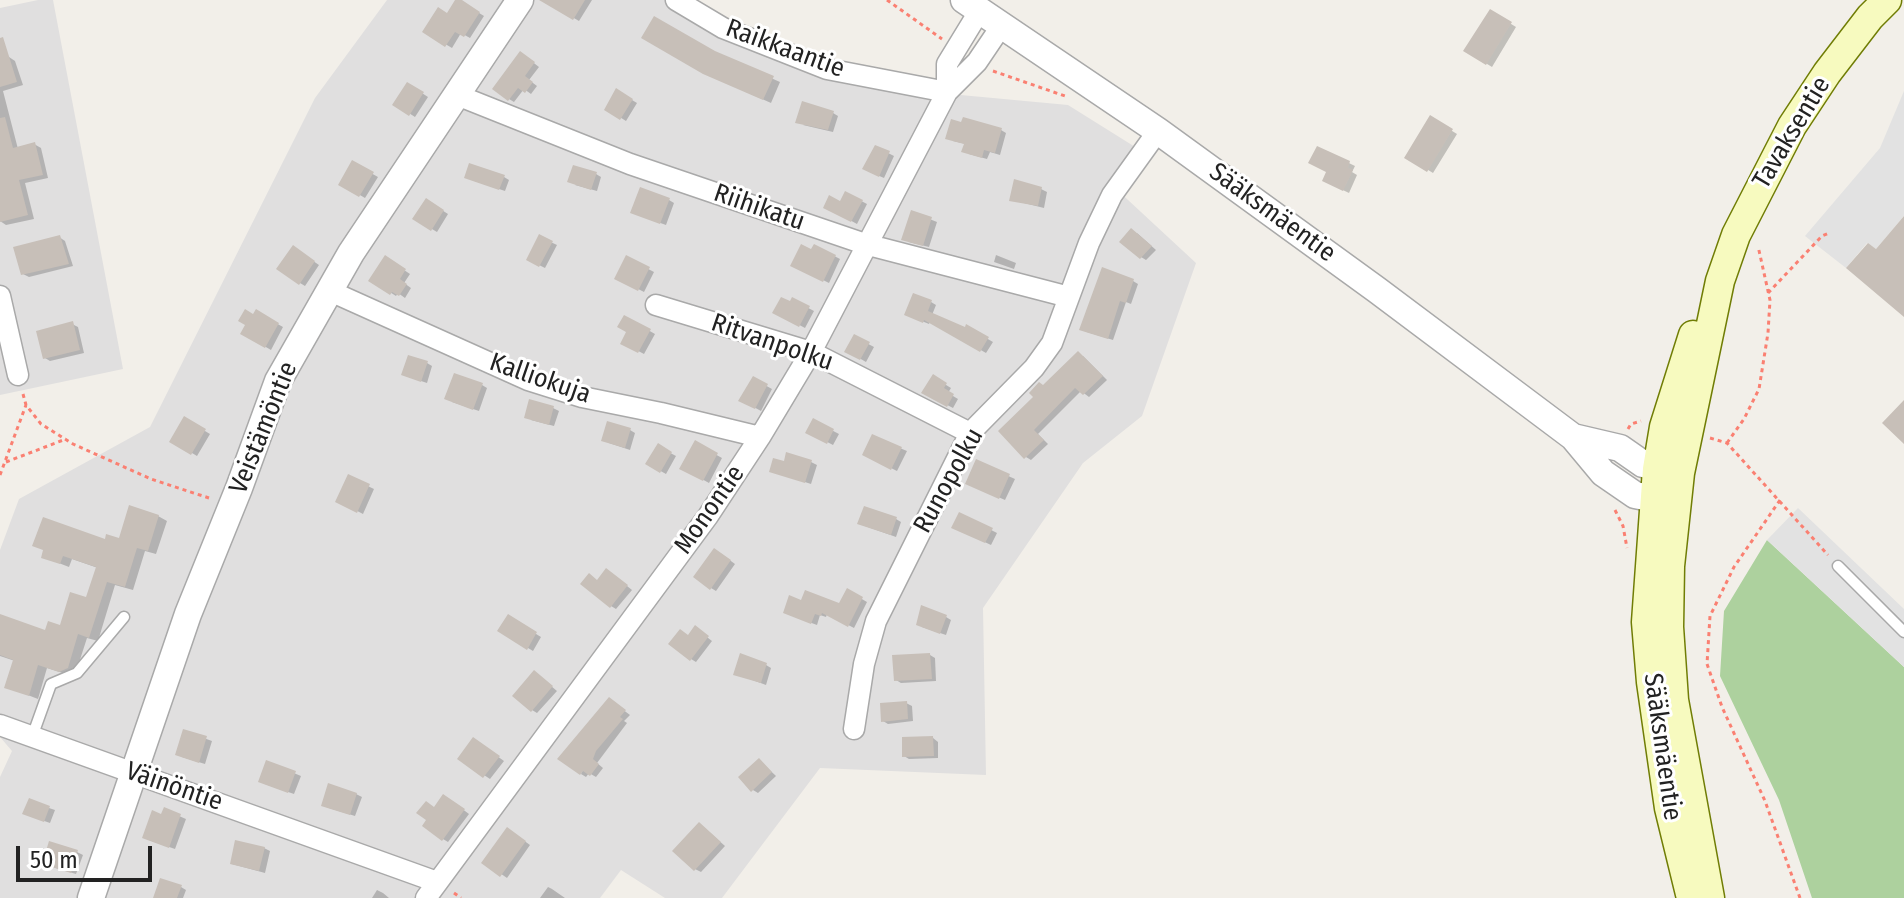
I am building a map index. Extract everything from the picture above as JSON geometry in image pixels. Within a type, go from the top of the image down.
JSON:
[{"type":"main road","name":"Tavaksentie","points":[[1668,471],[1676,430],[1720,281],[1742,222],[1792,126],[1827,73],[1887,0]]},
{"type":"main road","name":"Sääksmäentie","points":[[1668,471],[1646,622],[1651,682],[1669,808],[1691,898]]},
{"type":"main road","name":"Sääksmäentie","points":[[1664,501],[1670,566],[1669,627],[1674,700],[1710,898]]},
{"type":"street","name":"Veistämöntie","points":[[91,898],[188,614],[278,381],[351,253],[520,0]]},
{"type":"street","name":"Raikkaantie","points":[[676,0],[723,28],[827,69],[947,92]]},
{"type":"street","name":"Monontie","points":[[947,92],[947,64],[972,5]]},
{"type":"street","name":"Sääksmäentie","points":[[972,5],[1158,131],[1365,280],[1573,437],[1603,473],[1635,495],[1664,501]]},
{"type":"street","name":"Monontie","points":[[432,890],[708,516],[811,352],[947,92],[977,62],[1002,25]]},
{"type":"street","name":"Riihikatu","points":[[457,95],[630,164],[865,244],[1069,297]]},
{"type":"street","name":"Runopolku","points":[[854,729],[864,664],[876,621],[970,433],[1034,368],[1052,343],[1089,243],[1112,195],[1158,131]]},
{"type":"street","name":"Kalliokuja","points":[[330,291],[528,380],[582,397],[760,437]]},
{"type":"street","points":[[0,296],[18,375]]},
{"type":"street","name":"Ritvanpolku","points":[[656,305],[811,352],[970,433]]},
{"type":"street","name":"Sääksmäentie","points":[[1573,437],[1620,448],[1643,464],[1668,471]]},
{"type":"street","name":"Väinöntie","points":[[0,725],[432,890]]},
{"type":"lane","points":[[1838,566],[1904,632]]},
{"type":"lane","points":[[32,737],[51,684],[77,673],[124,617]]},
{"type":"path","points":[[1768,293],[1822,236],[1829,233]]},
{"type":"path","points":[[1727,443],[1759,389],[1768,333],[1768,293],[1757,244]]},
{"type":"path","points":[[18,375],[26,405],[41,424],[151,479],[232,506]]},
{"type":"path","points":[[0,475],[26,405]]},
{"type":"path","points":[[1620,448],[1631,424],[1637,421],[1727,443],[1838,566]]},
{"type":"path","points":[[4,463],[66,439]]},
{"type":"path","points":[[1780,500],[1734,567],[1710,616],[1707,664],[1722,707],[1765,801],[1800,898]]},
{"type":"shaded area","points":[[53,0],[123,369],[0,395],[0,8]]},
{"type":"shaded area","points":[[387,0],[666,0],[724,36],[826,74],[944,104],[950,94],[1068,105],[1140,150],[1114,187],[1196,263],[1142,416],[1083,463],[983,608],[986,775],[820,768],[722,898],[665,898],[621,870],[600,898],[0,898],[0,777],[12,751],[0,737],[0,550],[19,499],[150,427],[315,98]]},
{"type":"shaded area","points":[[1904,91],[1904,216],[1876,249],[1867,243],[1846,268],[1805,236],[1880,148]]},
{"type":"shaded area","points":[[1798,508],[1904,609],[1904,667],[1767,540]]},
{"type":"green space","points":[[1767,540],[1904,667],[1904,898],[1812,898],[1779,800],[1720,676],[1724,611]]},
{"type":"building","points":[[455,0],[462,0],[480,12],[464,37],[455,32],[445,47],[422,32],[438,7],[447,13]]},
{"type":"building","points":[[539,0],[585,0],[573,20]]},
{"type":"building","points":[[1490,9],[1512,22],[1486,65],[1463,51]]},
{"type":"building","points":[[654,16],[715,51],[774,76],[763,100],[703,74],[641,38]]},
{"type":"building","points":[[3,37],[17,82],[0,87],[0,38]]},
{"type":"building","points":[[520,51],[535,62],[525,76],[533,82],[525,93],[518,88],[508,101],[492,89]]},
{"type":"building","points":[[407,82],[424,92],[409,116],[392,105]]},
{"type":"building","points":[[616,88],[633,99],[620,120],[604,110]]},
{"type":"building","points":[[802,101],[834,111],[828,130],[795,123]]},
{"type":"building","points":[[1430,115],[1453,129],[1427,172],[1404,158]]},
{"type":"building","points":[[5,117],[13,148],[35,142],[43,175],[19,180],[28,215],[0,222],[0,118]]},
{"type":"building","points":[[963,117],[1002,128],[995,153],[984,150],[982,158],[961,152],[964,144],[945,139],[951,119],[961,122]]},
{"type":"building","points":[[875,145],[890,151],[879,177],[862,169]]},
{"type":"building","points":[[1317,146],[1350,161],[1348,168],[1353,170],[1343,191],[1322,181],[1326,172],[1308,163]]},
{"type":"building","points":[[352,160],[374,172],[359,197],[338,185]]},
{"type":"building","points":[[469,163],[505,175],[499,190],[464,178]]},
{"type":"building","points":[[573,165],[597,172],[591,190],[567,182]]},
{"type":"building","points":[[1014,179],[1042,187],[1038,206],[1009,201]]},
{"type":"building","points":[[640,187],[670,198],[660,224],[630,213]]},
{"type":"building","points":[[845,191],[863,200],[851,222],[823,208],[829,195],[840,201]]},
{"type":"building","points":[[426,198],[444,210],[431,231],[412,219]]},
{"type":"building","points":[[911,210],[932,217],[923,246],[901,240]]},
{"type":"building","points":[[1904,216],[1904,317],[1846,268],[1868,243],[1876,249]]},
{"type":"building","points":[[1131,228],[1152,246],[1140,259],[1119,242]]},
{"type":"building","points":[[539,234],[553,241],[539,267],[526,260]]},
{"type":"building","points":[[60,235],[69,264],[21,275],[13,247]]},
{"type":"building","points":[[801,244],[811,249],[814,244],[836,255],[823,282],[790,266]]},
{"type":"building","points":[[293,245],[315,261],[299,285],[276,269]]},
{"type":"building","points":[[385,255],[406,269],[400,279],[407,284],[399,296],[392,292],[390,295],[368,281]]},
{"type":"building","points":[[626,255],[650,267],[638,291],[614,279]]},
{"type":"building","points":[[1102,267],[1134,279],[1126,303],[1120,301],[1108,339],[1079,330]]},
{"type":"building","points":[[913,293],[932,300],[928,311],[965,327],[966,324],[989,337],[980,352],[924,320],[923,323],[904,315]]},
{"type":"building","points":[[781,297],[790,301],[792,297],[810,306],[799,327],[772,313]]},
{"type":"building","points":[[245,309],[253,314],[256,309],[279,323],[265,348],[240,334],[245,325],[238,321]]},
{"type":"building","points":[[624,315],[651,329],[638,353],[620,344],[626,332],[617,327]]},
{"type":"building","points":[[73,321],[80,350],[43,359],[36,331]]},
{"type":"building","points":[[854,334],[870,342],[860,360],[844,352]]},
{"type":"building","points":[[1078,351],[1103,376],[1083,395],[1075,388],[1034,430],[1044,440],[1024,459],[998,431],[1033,397],[1029,393],[1039,382],[1043,385]]},
{"type":"building","points":[[408,355],[428,361],[421,382],[401,375]]},
{"type":"building","points":[[454,373],[483,383],[473,410],[444,399]]},
{"type":"building","points":[[933,374],[947,383],[944,388],[954,394],[947,407],[921,393]]},
{"type":"building","points":[[753,376],[768,384],[755,409],[738,401]]},
{"type":"building","points":[[529,399],[554,406],[549,425],[524,418]]},
{"type":"building","points":[[1904,400],[1904,444],[1882,423]]},
{"type":"building","points":[[184,416],[206,429],[191,455],[169,442]]},
{"type":"building","points":[[813,418],[834,429],[827,444],[805,433]]},
{"type":"building","points":[[607,421],[631,428],[625,448],[601,441]]},
{"type":"building","points":[[872,434],[902,447],[891,470],[862,455]]},
{"type":"building","points":[[695,440],[718,453],[703,481],[679,469]]},
{"type":"building","points":[[658,443],[672,452],[660,473],[645,464]]},
{"type":"building","points":[[786,452],[812,460],[805,483],[769,472],[773,458],[784,461]]},
{"type":"building","points":[[976,459],[1010,474],[999,499],[965,484]]},
{"type":"building","points":[[348,474],[370,484],[357,513],[335,502]]},
{"type":"building","points":[[129,505],[159,515],[148,551],[137,548],[125,587],[107,582],[89,638],[78,634],[68,668],[59,672],[38,665],[29,696],[4,688],[13,660],[0,655],[0,614],[45,630],[48,621],[60,625],[70,592],[86,597],[96,567],[63,556],[60,564],[41,558],[43,550],[32,546],[43,517],[105,539],[106,534],[119,538]]},
{"type":"building","points":[[864,506],[897,517],[891,535],[857,524]]},
{"type":"building","points":[[959,512],[993,528],[985,543],[951,528]]},
{"type":"building","points":[[714,548],[731,560],[710,590],[693,577]]},
{"type":"building","points":[[606,568],[628,585],[610,608],[580,584],[589,573],[597,580]]},
{"type":"building","points":[[847,588],[863,597],[848,627],[822,613],[821,616],[815,614],[811,624],[783,613],[789,595],[801,600],[805,590],[839,603]]},
{"type":"building","points":[[921,605],[947,615],[940,634],[916,625]]},
{"type":"building","points":[[508,614],[537,632],[527,650],[497,631]]},
{"type":"building","points":[[695,625],[709,636],[690,661],[668,644],[680,629],[688,635]]},
{"type":"building","points":[[740,653],[767,663],[761,683],[733,675]]},
{"type":"building","points":[[930,653],[932,679],[894,681],[892,655]]},
{"type":"building","points":[[534,670],[553,686],[531,712],[512,696]]},
{"type":"building","points":[[609,697],[626,710],[620,717],[623,719],[596,751],[593,759],[599,764],[590,776],[583,771],[580,775],[557,759]]},
{"type":"building","points":[[907,701],[908,719],[881,722],[880,703]]},
{"type":"building","points":[[183,729],[207,736],[199,763],[175,755]]},
{"type":"building","points":[[933,736],[934,756],[902,757],[902,737]]},
{"type":"building","points":[[473,737],[500,756],[483,778],[457,759]]},
{"type":"building","points":[[759,758],[772,772],[751,792],[738,777]]},
{"type":"building","points":[[266,760],[296,771],[288,793],[258,782]]},
{"type":"building","points":[[328,783],[357,793],[350,815],[321,806]]},
{"type":"building","points":[[443,794],[465,809],[442,841],[422,826],[426,820],[416,813],[426,801],[434,807]]},
{"type":"building","points":[[29,798],[50,806],[44,822],[22,814]]},
{"type":"building","points":[[164,807],[181,814],[169,848],[142,838],[152,810],[161,814]]},
{"type":"building","points":[[699,822],[721,842],[694,871],[672,851]]},
{"type":"building","points":[[507,827],[526,841],[500,877],[481,863]]},
{"type":"building","points":[[235,840],[265,847],[259,871],[230,864]]},
{"type":"building","points":[[49,841],[78,850],[71,873],[42,864]]},
{"type":"building","points":[[160,878],[182,885],[177,898],[153,898]]}]
